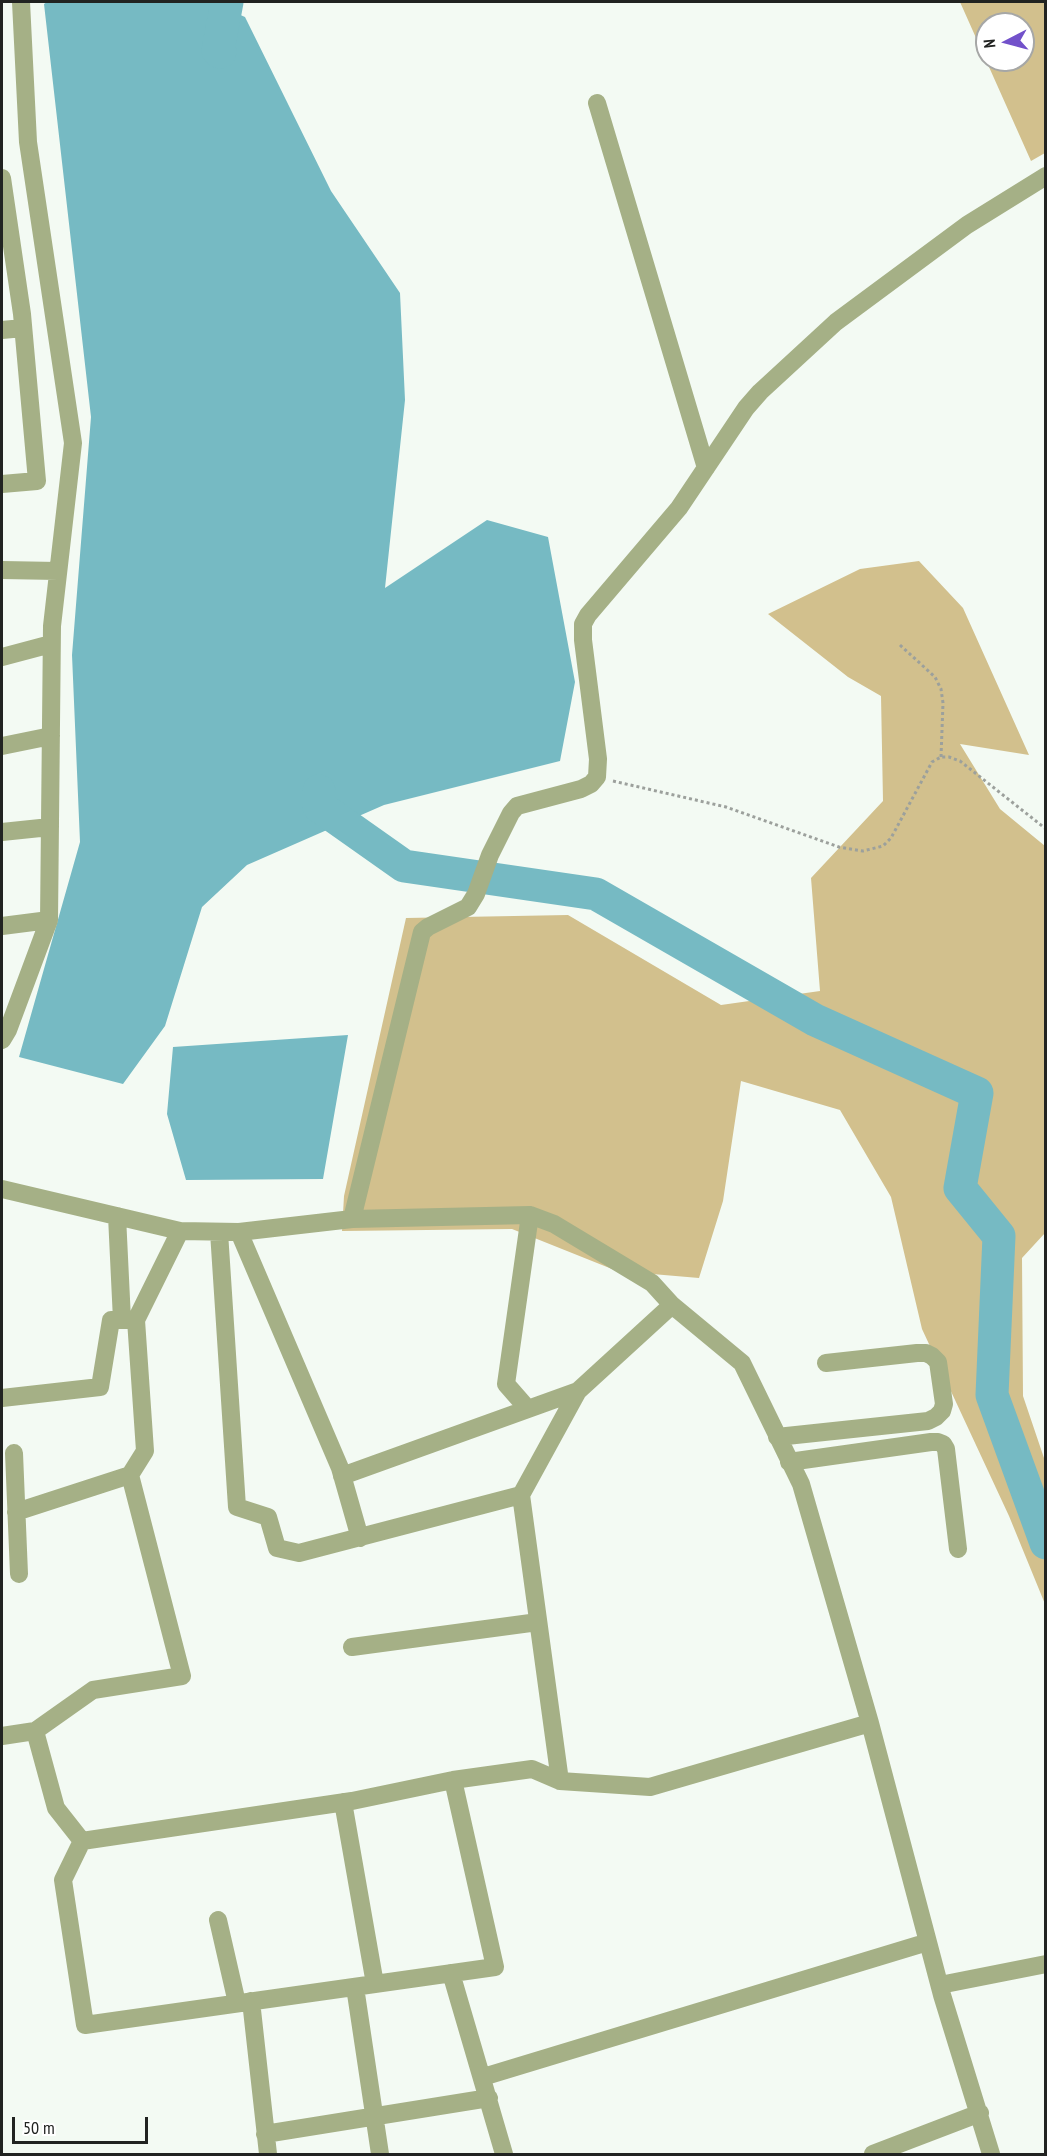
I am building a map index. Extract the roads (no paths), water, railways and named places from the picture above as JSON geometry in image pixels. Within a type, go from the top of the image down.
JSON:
[{"type":"street","points":[[2,1040],[8,1030],[49,920],[51,644],[73,443],[28,142],[21,2]]},
{"type":"street","points":[[597,103],[706,468]]},
{"type":"street","points":[[352,1220],[422,932],[468,907],[477,894],[490,855],[511,813],[517,806],[581,789],[591,784],[597,777],[598,759],[583,640],[584,624],[588,615],[680,508],[752,400],[826,330],[967,225],[1046,176]]},
{"type":"street","points":[[2,178],[23,328],[37,481],[2,484]]},
{"type":"street","points":[[2,330],[23,328]]},
{"type":"street","points":[[2,570],[58,571]]},
{"type":"street","points":[[2,657],[51,644]]},
{"type":"street","points":[[2,746],[51,736]]},
{"type":"street","points":[[2,832],[50,827]]},
{"type":"street","points":[[2,926],[49,920]]},
{"type":"street","points":[[2,1189],[180,1231],[239,1232],[352,1220],[530,1215],[554,1224],[652,1283],[672,1305],[741,1364],[801,1484],[870,1723],[940,1985],[991,2154]]},
{"type":"street","points":[[527,1408],[506,1384],[530,1215]]},
{"type":"street","points":[[16,1512],[130,1475],[145,1451],[117,1216]]},
{"type":"street","points":[[129,1320],[180,1231]]},
{"type":"street","points":[[219,1232],[237,1507],[268,1517],[278,1548],[300,1553],[520,1495]]},
{"type":"street","points":[[239,1232],[342,1476],[360,1538]]},
{"type":"street","points":[[560,1781],[520,1495],[578,1391],[672,1305]]},
{"type":"street","points":[[2,1398],[100,1387],[111,1320],[129,1320]]},
{"type":"street","points":[[777,1437],[928,1421],[936,1418],[942,1411],[944,1404],[938,1362],[926,1353],[826,1363]]},
{"type":"street","points":[[342,1476],[578,1391]]},
{"type":"street","points":[[789,1462],[931,1442],[943,1444],[946,1449],[958,1549]]},
{"type":"street","points":[[14,1453],[19,1574]]},
{"type":"street","points":[[2,1736],[35,1731],[93,1690],[182,1676],[130,1475]]},
{"type":"street","points":[[352,1647],[538,1622]]},
{"type":"street","points":[[82,1841],[343,1802],[453,1780],[532,1769],[560,1781],[650,1787],[870,1723]]},
{"type":"street","points":[[35,1731],[56,1808],[82,1841]]},
{"type":"street","points":[[82,1841],[63,1880],[85,2025],[495,1967],[453,1780]]},
{"type":"street","points":[[343,1802],[375,1984]]},
{"type":"street","points":[[218,1920],[244,2002],[268,2154]]},
{"type":"street","points":[[483,2078],[928,1942]]},
{"type":"street","points":[[940,1985],[1046,1964]]},
{"type":"street","points":[[451,1973],[504,2154]]},
{"type":"street","points":[[355,1987],[380,2154]]},
{"type":"street","points":[[266,2134],[489,2098]]},
{"type":"street","points":[[873,2154],[980,2113]]},
{"type":"water","points":[[47,2],[211,2],[245,17],[331,191],[400,293],[405,400],[385,588],[487,520],[548,537],[575,682],[560,761],[384,805],[247,865],[202,907],[165,1026],[123,1084],[19,1057],[80,842],[72,655],[91,417],[44,4]]},
{"type":"water","points":[[348,1035],[323,1179],[186,1180],[167,1114],[173,1047]]},
{"type":"waterway","points":[[220,52],[218,50],[227,2]]},
{"type":"waterway","points":[[319,791],[319,806],[404,866],[596,894],[815,1020],[977,1093],[960,1188],[999,1236],[992,1395],[1046,1543]]}]
